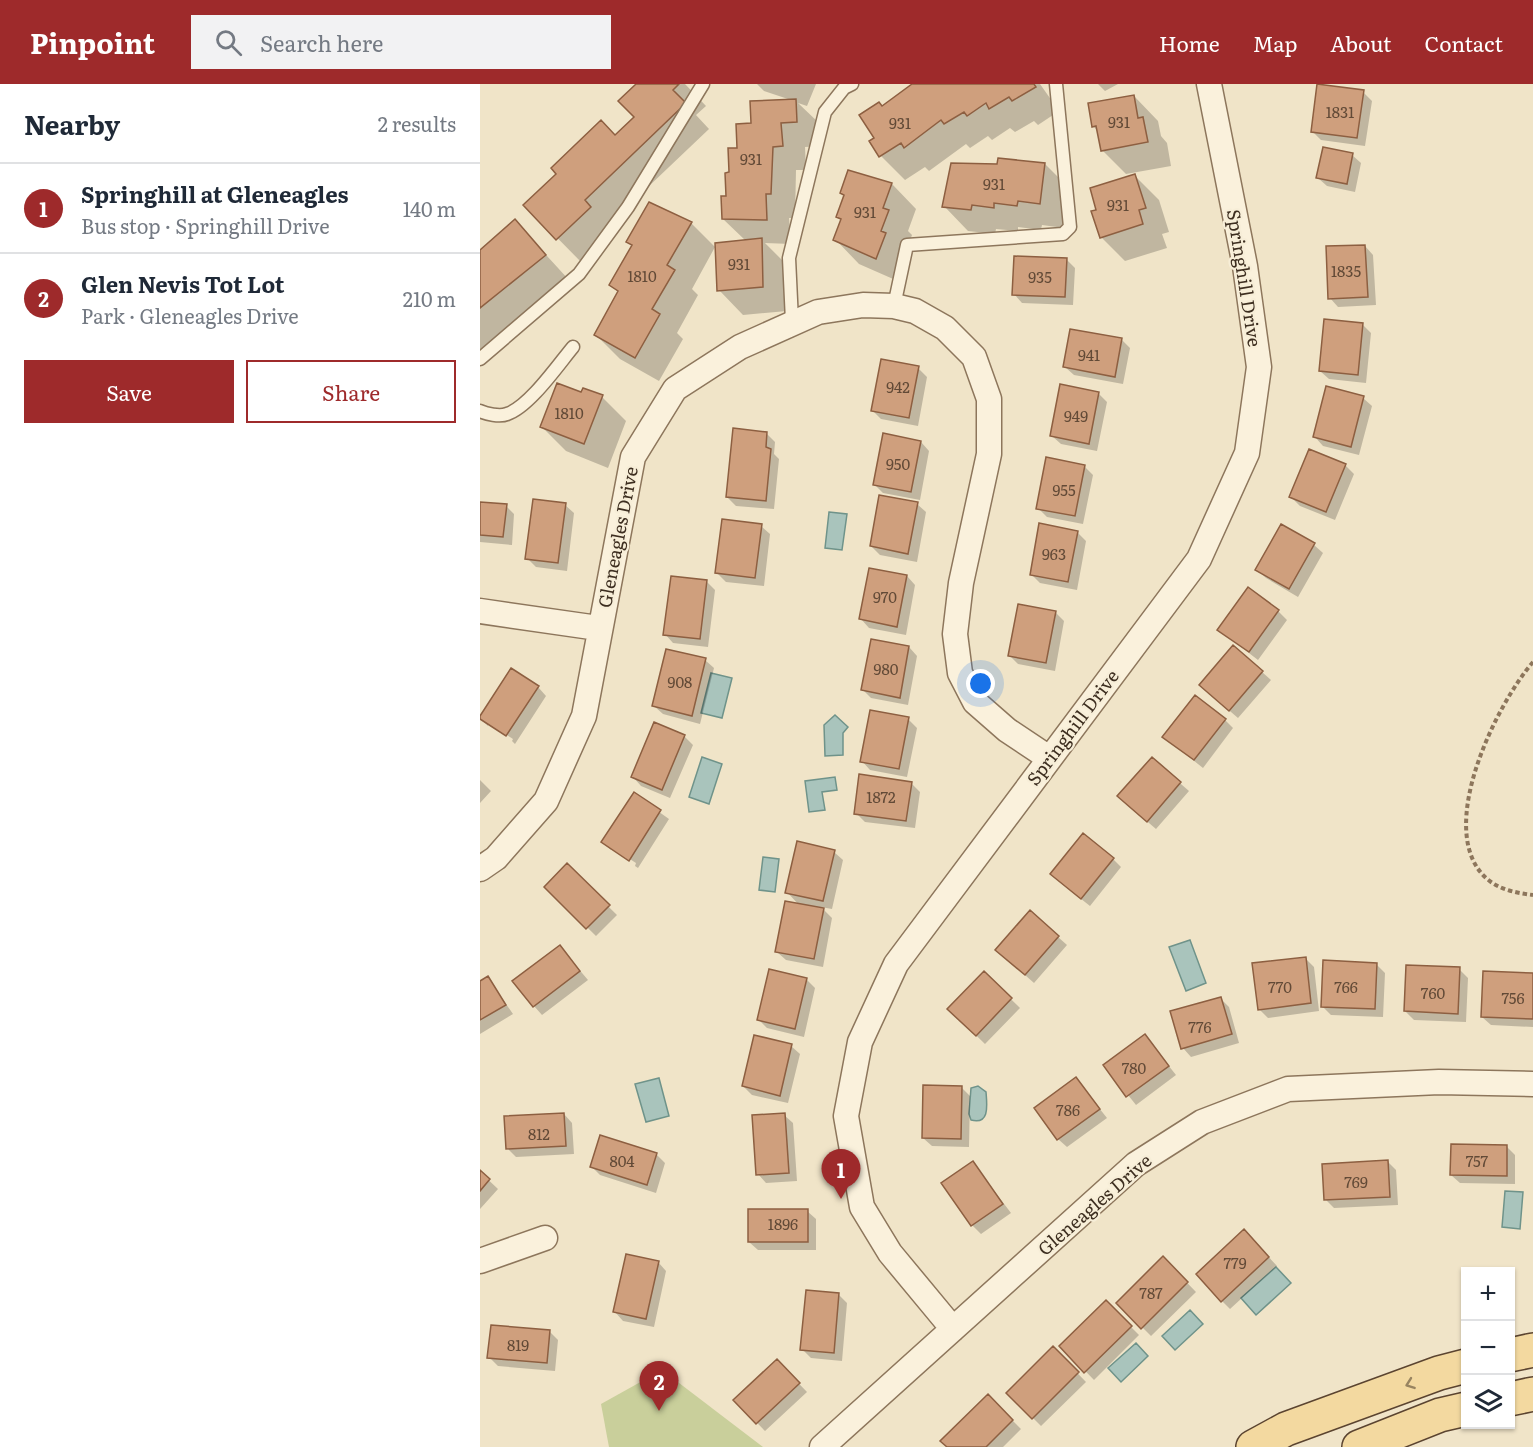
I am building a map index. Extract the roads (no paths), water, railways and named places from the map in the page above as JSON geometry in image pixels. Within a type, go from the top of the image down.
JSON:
[{"type":"main road","points":[[1515,1354],[1533,1350]]},
{"type":"main road","points":[[1253,1447],[1286,1429],[1439,1373],[1461,1367]]},
{"type":"main road","points":[[1515,1398],[1533,1394]]},
{"type":"main road","points":[[1359,1447],[1440,1415],[1461,1410]]},
{"type":"street","name":"Springhill Drive","points":[[952,1329],[890,1253],[862,1207],[846,1116],[860,1042],[896,964],[1199,559],[1247,453],[1259,367],[1245,266],[1209,84]]},
{"type":"street","name":"Gleneagles Drive","points":[[480,869],[496,858],[546,801],[584,716],[598,628],[633,457],[675,389],[740,347],[792,321],[818,312],[863,305],[894,306],[915,311],[952,336],[974,357],[989,399],[989,454],[961,583],[955,633],[960,673],[975,702],[1007,730],[1049,758]]},
{"type":"street","points":[[480,611],[598,628]]},
{"type":"street","name":"Gleneagles Drive","points":[[822,1447],[1136,1164],[1202,1122],[1288,1089],[1439,1082],[1533,1084]]},
{"type":"street","points":[[480,1261],[545,1238]]},
{"type":"lane","points":[[480,359],[579,274],[628,207],[703,84]]},
{"type":"lane","points":[[792,321],[789,258],[825,112],[844,88],[852,84]]},
{"type":"lane","points":[[894,306],[907,245],[1063,234],[1071,227],[1056,84]]},
{"type":"lane","points":[[480,411],[486,414],[507,414],[527,400],[573,347]]},
{"type":"water","points":[[829,512],[847,514],[842,550],[825,548]]},
{"type":"water","points":[[711,673],[732,678],[722,718],[701,713]]},
{"type":"water","points":[[835,715],[848,727],[843,733],[843,755],[825,756],[824,725]]},
{"type":"water","points":[[702,757],[722,764],[709,804],[689,797]]},
{"type":"water","points":[[835,777],[837,790],[822,792],[825,810],[809,812],[805,781]]},
{"type":"water","points":[[763,857],[779,859],[775,892],[759,890]]},
{"type":"water","points":[[1190,940],[1206,983],[1186,991],[1169,947]]},
{"type":"water","points":[[659,1078],[669,1116],[646,1122],[635,1084]]},
{"type":"water","points":[[978,1086],[986,1092],[987,1108],[982,1120],[977,1121],[971,1120],[969,1114],[971,1088]]},
{"type":"water","points":[[1505,1191],[1523,1192],[1520,1229],[1502,1227]]},
{"type":"water","points":[[1276,1267],[1291,1283],[1256,1315],[1241,1298]]},
{"type":"water","points":[[1190,1310],[1203,1324],[1175,1350],[1162,1336]]},
{"type":"water","points":[[1136,1343],[1148,1356],[1121,1382],[1108,1368]]},
{"type":"place","name":"Springhill at Gleneagles","points":[[841,1199]]},
{"type":"place","name":"Glen Nevis Tot Lot","points":[[659,1411]]}]
